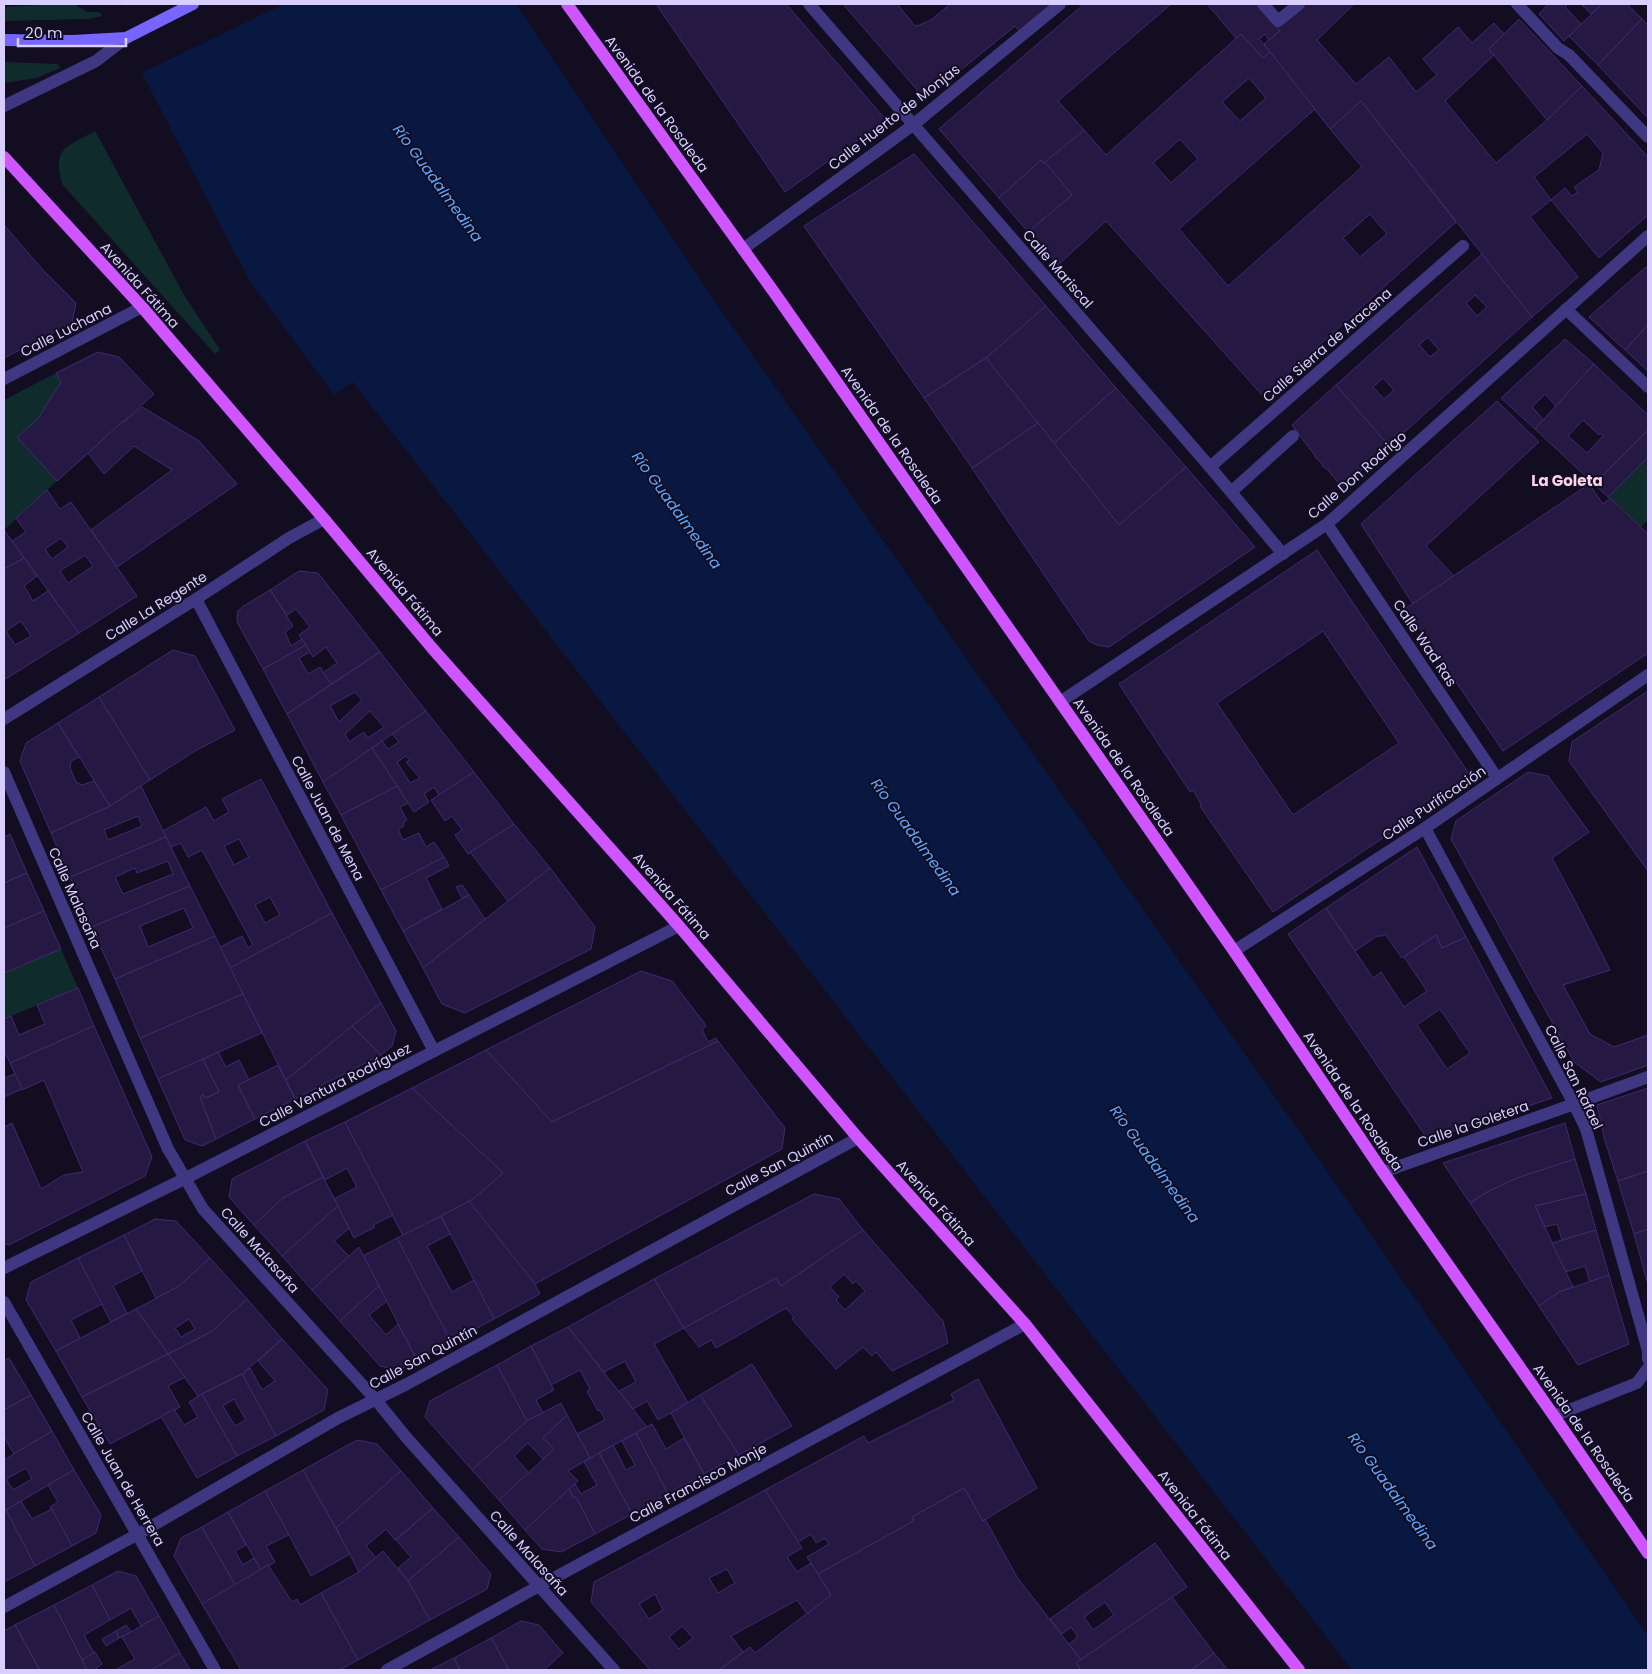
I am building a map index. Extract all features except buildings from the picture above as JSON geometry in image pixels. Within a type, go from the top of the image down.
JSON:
[{"type":"main road","points":[[4,40],[73,41],[126,38],[193,4]]},
{"type":"main road","name":"Avenida de la Rosaleda","points":[[567,4],[743,249],[1234,951],[1383,1172],[1648,1553]]},
{"type":"main road","name":"Avenida Fátima","points":[[4,157],[142,308],[324,519],[432,648],[680,926],[858,1138],[1025,1324],[1299,1670]]},
{"type":"street","name":"Calle Mariscal","points":[[810,4],[1283,554]]},
{"type":"street","name":"Calle Huerto de Monjas","points":[[743,249],[913,124],[1060,4]]},
{"type":"street","points":[[1263,4],[1278,21],[1300,4]]},
{"type":"street","points":[[1517,4],[1558,48],[1569,55],[1648,137]]},
{"type":"street","points":[[4,106],[96,61],[126,38]]},
{"type":"street","name":"Calle Don Rodrigo","points":[[1060,702],[1327,524],[1648,236]]},
{"type":"street","name":"Calle Sierra de Aracena","points":[[1210,467],[1463,246]]},
{"type":"street","name":"Calle Luchana","points":[[4,379],[142,308]]},
{"type":"street","points":[[1566,309],[1648,387]]},
{"type":"street","points":[[1231,492],[1294,436]]},
{"type":"street","name":"Calle La Regente","points":[[4,719],[196,600],[289,538],[324,519]]},
{"type":"street","name":"Calle Wad Ras","points":[[1327,524],[1497,778]]},
{"type":"street","name":"Calle Juan de Mena","points":[[196,600],[434,1051]]},
{"type":"street","name":"Calle Purificación","points":[[1234,951],[1425,828],[1648,674]]},
{"type":"street","name":"Calle Malasaña","points":[[4,772],[168,1149],[203,1209],[376,1400],[406,1437],[614,1670]]},
{"type":"street","name":"Calle San Rafael","points":[[1425,828],[1586,1129],[1648,1352],[1648,1359]]},
{"type":"street","name":"Calle Ventura Rodríguez","points":[[4,1268],[186,1178],[680,926]]},
{"type":"street","name":"Calle la Goletera","points":[[1383,1172],[1648,1077]]},
{"type":"street","name":"Calle San Quintín","points":[[4,1607],[138,1534],[338,1418],[376,1400],[858,1138]]},
{"type":"street","name":"Calle Juan de Herrera","points":[[4,1302],[215,1670]]},
{"type":"street","name":"Calle Francisco Monje","points":[[387,1670],[1025,1324]]},
{"type":"street","points":[[1554,1416],[1637,1383],[1648,1368]]},
{"type":"green space","points":[[73,4],[87,12],[99,12],[102,16],[88,19],[4,21],[4,7]]},
{"type":"green space","points":[[4,62],[58,64],[60,68],[37,78],[4,83]]},
{"type":"green space","points":[[95,131],[184,295],[220,350],[215,354],[62,184],[59,162],[64,150]]},
{"type":"green space","points":[[56,373],[61,382],[57,481],[4,530],[4,400]]},
{"type":"green space","points":[[1648,457],[1648,520],[1641,527],[1608,497]]},
{"type":"green space","points":[[61,949],[78,988],[4,1019],[4,973]]},
{"type":"water","name":"Río Guadalmedina","points":[[119,4],[516,4],[711,296],[1313,1151],[1648,1636],[1648,1670],[1352,1670],[353,382],[334,395],[248,278],[142,73],[128,7]]},
{"type":"pier","points":[[116,4],[128,7],[133,4],[284,4],[142,73],[138,64],[126,9]]},
{"type":"district","name":"La Goleta","points":[[1567,480]]}]
